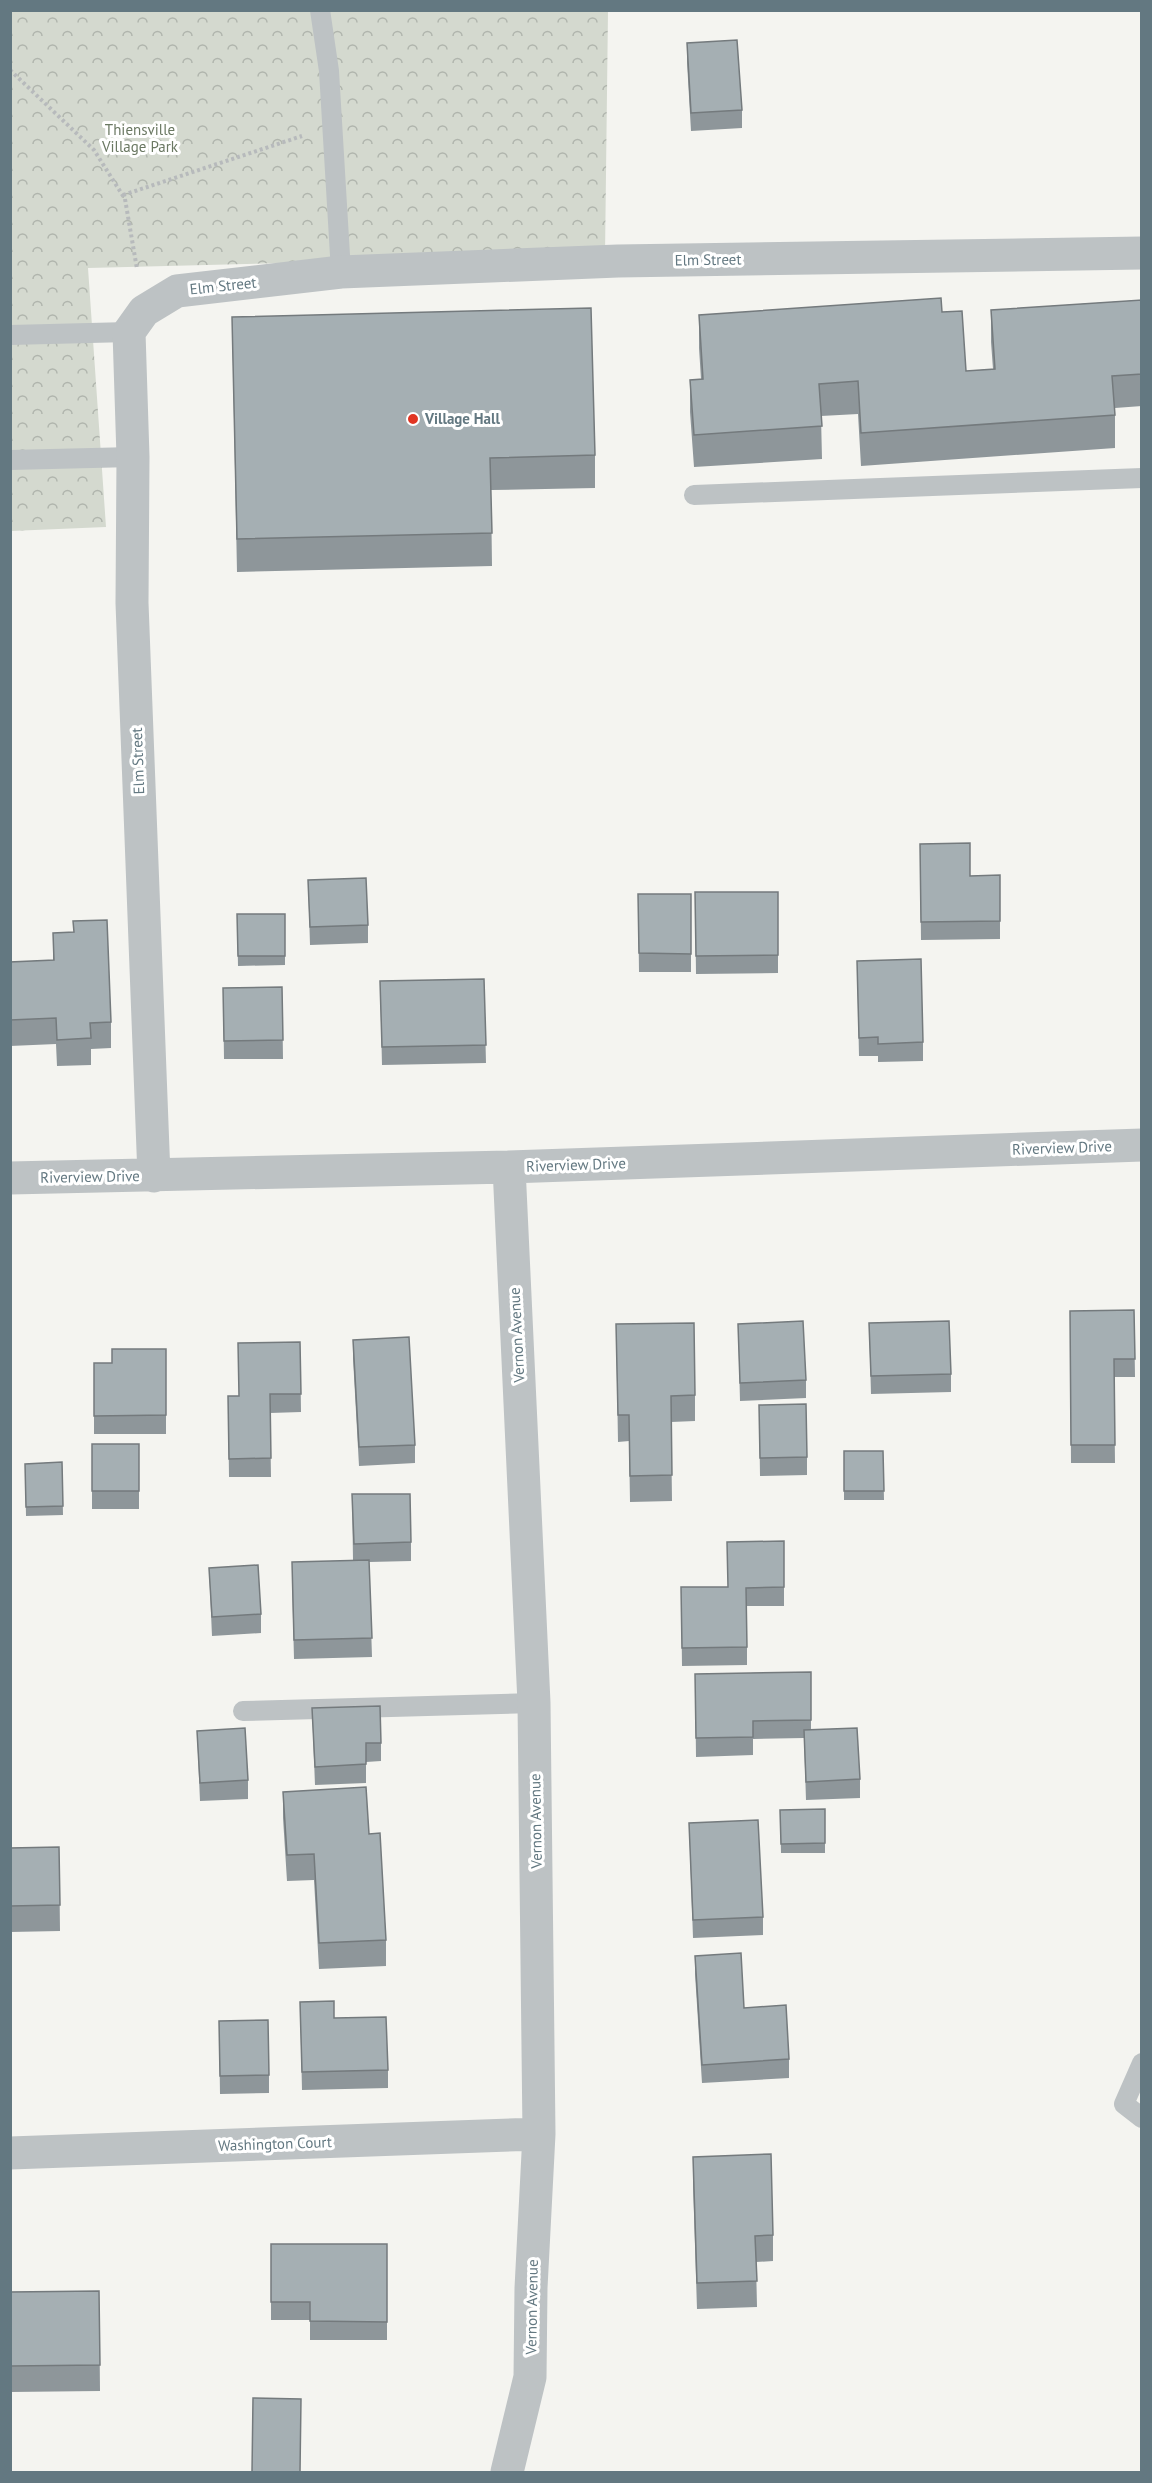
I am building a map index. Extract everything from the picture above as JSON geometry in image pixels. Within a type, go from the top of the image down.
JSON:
[{"type":"street","name":"Elm Street","points":[[154,1176],[132,603],[136,322],[177,291],[341,272],[618,261],[1142,253]]},
{"type":"street","name":"Riverview Drive","points":[[10,1178],[509,1167],[1142,1145]]},
{"type":"street","name":"Vernon Avenue","points":[[507,2472],[530,2377],[531,2288],[539,2134],[534,1703],[509,1167]]},
{"type":"street","name":"Washington Court","points":[[10,2153],[539,2134]]},
{"type":"lane","points":[[320,10],[329,71],[341,272]]},
{"type":"lane","points":[[10,334],[136,322]]},
{"type":"lane","points":[[10,460],[133,457]]},
{"type":"lane","points":[[694,495],[1142,478]]},
{"type":"lane","points":[[243,1712],[534,1703]]},
{"type":"lane","points":[[1142,2063],[1124,2104],[1142,2118]]},
{"type":"path","points":[[10,70],[94,150],[123,195],[136,322]]},
{"type":"path","points":[[123,195],[333,126]]},
{"type":"green space","name":"Thiensville Village Park","points":[[10,11],[608,11],[605,255],[88,268],[106,527],[11,531]]},
{"type":"building","points":[[737,40],[742,110],[691,113],[687,43]]},
{"type":"building","points":[[941,298],[942,312],[962,311],[966,371],[995,369],[991,310],[1142,300],[1142,374],[1112,376],[1115,415],[861,433],[858,381],[819,384],[822,426],[694,435],[690,380],[703,379],[699,315]]},
{"type":"building","name":"Village Hall","points":[[591,308],[595,455],[490,458],[492,533],[237,539],[232,317]]},
{"type":"building","points":[[970,843],[970,876],[1000,875],[1000,921],[921,922],[920,844]]},
{"type":"building","points":[[366,878],[368,925],[310,927],[308,880]]},
{"type":"building","points":[[695,892],[778,892],[778,955],[696,956]]},
{"type":"building","points":[[638,894],[691,894],[691,954],[639,953]]},
{"type":"building","points":[[237,914],[285,914],[285,956],[238,956]]},
{"type":"building","points":[[107,920],[111,1022],[90,1023],[91,1038],[57,1040],[56,1018],[10,1020],[10,962],[54,960],[53,933],[74,932],[73,921]]},
{"type":"building","points":[[921,959],[923,1042],[878,1044],[878,1037],[859,1038],[857,961]]},
{"type":"building","points":[[484,979],[486,1045],[382,1047],[380,981]]},
{"type":"building","points":[[282,987],[283,1040],[224,1041],[223,988]]},
{"type":"building","points":[[1134,1310],[1135,1359],[1114,1359],[1115,1445],[1071,1445],[1070,1311]]},
{"type":"building","points":[[803,1321],[806,1380],[740,1383],[738,1324]]},
{"type":"building","points":[[949,1321],[951,1374],[871,1376],[869,1323]]},
{"type":"building","points":[[694,1323],[695,1395],[671,1396],[672,1475],[630,1476],[629,1415],[618,1415],[616,1324]]},
{"type":"building","points":[[409,1337],[415,1445],[359,1447],[353,1340]]},
{"type":"building","points":[[300,1342],[301,1394],[270,1394],[271,1458],[229,1459],[228,1396],[239,1396],[238,1343]]},
{"type":"building","points":[[112,1349],[166,1349],[166,1415],[94,1416],[94,1363],[112,1363]]},
{"type":"building","points":[[806,1404],[807,1457],[760,1458],[759,1405]]},
{"type":"building","points":[[92,1444],[139,1444],[139,1491],[92,1491]]},
{"type":"building","points":[[844,1451],[883,1451],[884,1491],[844,1491]]},
{"type":"building","points":[[62,1462],[63,1506],[26,1507],[25,1464]]},
{"type":"building","points":[[352,1494],[410,1494],[411,1542],[354,1544]]},
{"type":"building","points":[[784,1541],[784,1587],[746,1588],[747,1647],[682,1648],[681,1587],[728,1587],[727,1542]]},
{"type":"building","points":[[369,1560],[372,1638],[294,1640],[292,1562]]},
{"type":"building","points":[[258,1565],[261,1614],[212,1617],[209,1568]]},
{"type":"building","points":[[811,1672],[811,1720],[753,1721],[753,1737],[696,1738],[695,1674]]},
{"type":"building","points":[[380,1706],[381,1743],[366,1743],[366,1764],[315,1767],[312,1708]]},
{"type":"building","points":[[245,1728],[248,1780],[200,1783],[197,1731]]},
{"type":"building","points":[[857,1728],[860,1779],[806,1782],[804,1730]]},
{"type":"building","points":[[366,1787],[369,1834],[380,1833],[386,1940],[319,1943],[314,1854],[287,1855],[283,1792]]},
{"type":"building","points":[[825,1809],[825,1843],[781,1844],[780,1810]]},
{"type":"building","points":[[758,1820],[763,1917],[693,1920],[689,1823]]},
{"type":"building","points":[[59,1847],[60,1905],[10,1906],[10,1848]]},
{"type":"building","points":[[741,1953],[744,2008],[786,2005],[789,2059],[702,2065],[695,1956]]},
{"type":"building","points":[[334,2001],[334,2018],[386,2017],[388,2070],[302,2072],[300,2002]]},
{"type":"building","points":[[268,2020],[269,2075],[220,2076],[219,2021]]},
{"type":"building","points":[[771,2154],[773,2235],[755,2236],[757,2281],[697,2283],[693,2157]]},
{"type":"building","points":[[271,2244],[387,2244],[387,2322],[310,2321],[310,2302],[271,2302]]},
{"type":"building","points":[[99,2291],[100,2365],[10,2366],[10,2292]]},
{"type":"building","points":[[253,2398],[301,2399],[300,2472],[252,2472]]},
{"type":"place","name":"Village Hall","points":[[413,419]]}]
